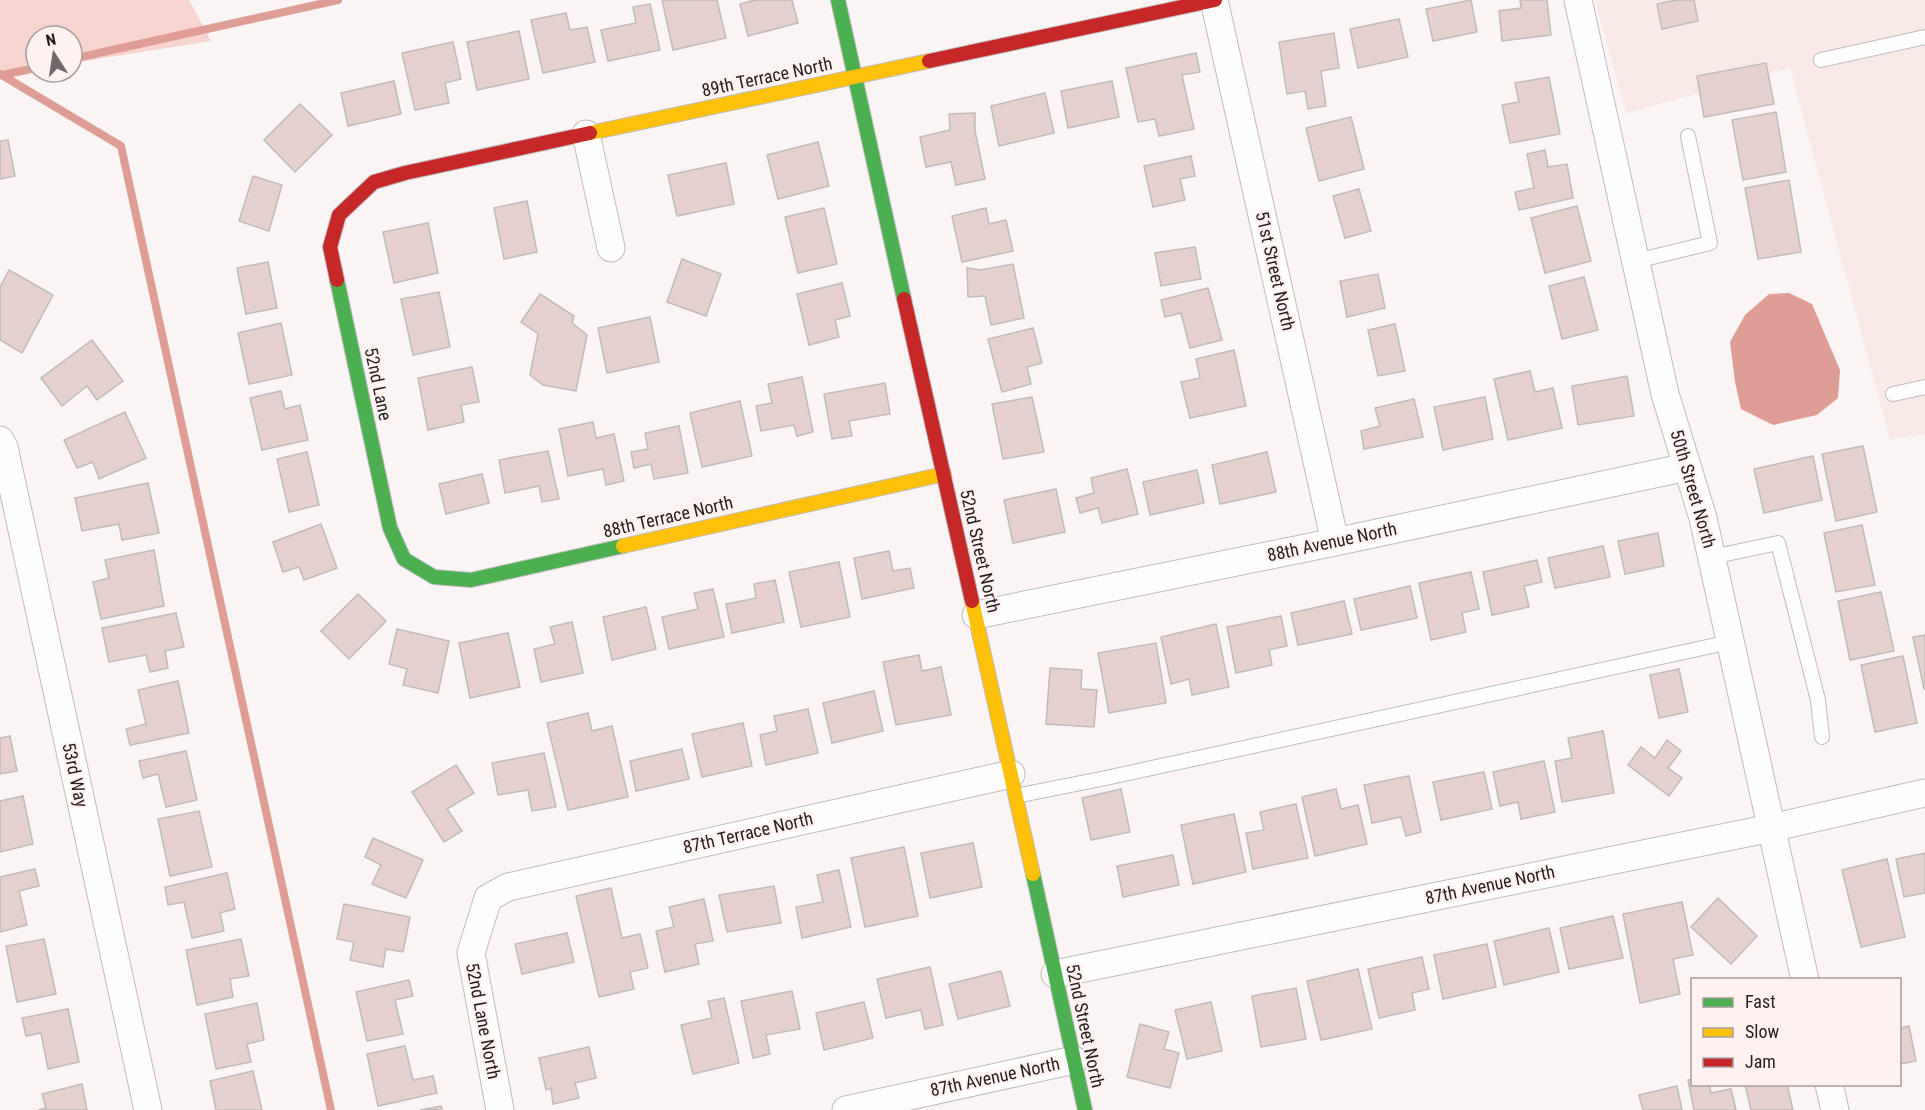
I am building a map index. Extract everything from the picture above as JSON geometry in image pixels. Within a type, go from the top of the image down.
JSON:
[{"type":"street","name":"52nd Street North","points":[[838,0],[1085,1110]]},
{"type":"street","name":"89th Terrace North","points":[[339,214],[374,182],[405,173],[1214,0]]},
{"type":"street","name":"51st Street North","points":[[1214,0],[1335,542]]},
{"type":"street","name":"50th Street North","points":[[1578,0],[1665,394],[1703,518],[1805,978]]},
{"type":"street","points":[[586,134],[611,248]]},
{"type":"street","name":"52nd Lane","points":[[339,214],[330,247],[390,528],[404,559]]},
{"type":"street","name":"53rd Way","points":[[0,440],[4,447],[148,1110]]},
{"type":"street","name":"88th Avenue North","points":[[976,615],[1335,542],[1687,466]]},
{"type":"street","name":"88th Terrace North","points":[[404,559],[434,577],[471,580],[944,474]]},
{"type":"street","name":"87th Terrace North","points":[[488,898],[508,887],[1013,785]]},
{"type":"street","name":"87th Avenue North","points":[[1055,974],[1771,828],[1925,793]]},
{"type":"street","name":"52nd Lane North","points":[[488,898],[471,953],[500,1110]]},
{"type":"street","name":"87th Avenue North","points":[[846,1110],[1074,1060]]},
{"type":"street","points":[[1829,1086],[1835,1110]]},
{"type":"lane","points":[[1821,60],[1925,37]]},
{"type":"lane","points":[[1636,261],[1710,243],[1688,136]]},
{"type":"lane","points":[[1893,394],[1925,387]]},
{"type":"lane","points":[[1712,557],[1778,543],[1818,700],[1822,737]]},
{"type":"lane","points":[[1013,785],[1106,778],[1730,642]]},
{"type":"shaded area","points":[[0,0],[189,0],[211,41],[84,61],[84,24],[24,24],[24,70],[0,74]]},
{"type":"shaded area","points":[[1595,0],[1925,0],[1925,434],[1890,439],[1790,68],[1626,113]]},
{"type":"shaded area","points":[[1789,293],[1812,304],[1840,370],[1838,398],[1817,415],[1773,425],[1741,409],[1730,342],[1745,315],[1769,294]]},
{"type":"building","points":[[662,0],[717,0],[726,38],[673,50]]},
{"type":"building","points":[[755,0],[792,0],[798,23],[748,36],[740,4]]},
{"type":"building","points":[[1471,0],[1477,32],[1433,41],[1426,9]]},
{"type":"building","points":[[1520,0],[1547,0],[1551,35],[1502,41],[1499,11],[1521,8]]},
{"type":"building","points":[[1676,0],[1694,0],[1698,21],[1662,29],[1657,4]]},
{"type":"building","points":[[650,4],[660,50],[608,61],[601,30],[636,23],[633,7]]},
{"type":"building","points":[[566,13],[570,30],[587,27],[595,62],[543,73],[531,20]]},
{"type":"building","points":[[1399,19],[1408,57],[1358,68],[1350,29]]},
{"type":"building","points":[[519,31],[529,79],[477,90],[467,42]]},
{"type":"building","points":[[1334,33],[1339,68],[1321,71],[1326,106],[1308,109],[1305,91],[1287,94],[1279,42]]},
{"type":"building","points":[[453,42],[461,79],[445,83],[449,103],[415,110],[402,53]]},
{"type":"building","points":[[1196,53],[1200,72],[1182,75],[1194,129],[1159,136],[1155,119],[1138,122],[1126,68]]},
{"type":"building","points":[[1766,63],[1774,104],[1704,117],[1697,76]]},
{"type":"building","points":[[1549,77],[1560,134],[1510,143],[1502,105],[1519,102],[1515,83]]},
{"type":"building","points":[[394,81],[401,114],[348,126],[341,93]]},
{"type":"building","points":[[1112,81],[1119,117],[1068,128],[1061,91]]},
{"type":"building","points":[[1045,93],[1054,133],[999,146],[991,106]]},
{"type":"building","points":[[300,104],[332,135],[295,172],[264,140]]},
{"type":"building","points":[[1776,112],[1786,172],[1743,180],[1732,120]]},
{"type":"building","points":[[975,113],[975,131],[985,179],[956,185],[951,162],[926,167],[920,137],[950,130],[949,114]]},
{"type":"building","points":[[1351,117],[1364,169],[1319,181],[1306,128]]},
{"type":"building","points":[[8,140],[15,176],[0,179],[0,141]]},
{"type":"building","points":[[818,142],[829,186],[778,199],[767,155]]},
{"type":"building","points":[[1545,150],[1548,167],[1567,164],[1573,198],[1519,210],[1515,192],[1534,188],[1527,154]]},
{"type":"building","points":[[1191,156],[1195,176],[1180,179],[1185,200],[1153,207],[1144,166]]},
{"type":"building","points":[[726,163],[734,204],[677,216],[668,175]]},
{"type":"building","points":[[253,176],[282,185],[269,231],[239,221]]},
{"type":"building","points":[[1789,180],[1801,252],[1758,259],[1745,188]]},
{"type":"building","points":[[1359,189],[1371,231],[1345,238],[1333,196]]},
{"type":"building","points":[[527,201],[537,252],[504,259],[494,208]]},
{"type":"building","points":[[1577,206],[1591,261],[1545,273],[1531,218]]},
{"type":"building","points":[[824,208],[837,264],[798,273],[785,217]]},
{"type":"building","points":[[986,208],[989,224],[1006,220],[1013,251],[962,262],[952,216]]},
{"type":"building","points":[[428,223],[438,273],[394,283],[383,232]]},
{"type":"building","points":[[1195,247],[1201,279],[1161,286],[1155,253]]},
{"type":"building","points":[[682,259],[721,274],[706,316],[667,302]]},
{"type":"building","points":[[268,262],[277,308],[246,314],[237,268]]},
{"type":"building","points":[[1013,264],[1024,318],[991,325],[985,296],[968,297],[967,268],[980,270]]},
{"type":"building","points":[[9,270],[53,295],[22,353],[0,340],[0,287]]},
{"type":"building","points":[[1378,274],[1385,308],[1347,317],[1340,281]]},
{"type":"building","points":[[1584,277],[1598,330],[1562,339],[1549,286]]},
{"type":"building","points":[[842,283],[850,316],[835,320],[839,337],[809,345],[797,294]]},
{"type":"building","points":[[1208,288],[1222,340],[1190,348],[1181,313],[1165,317],[1161,300]]},
{"type":"building","points":[[439,292],[450,347],[413,355],[401,299]]},
{"type":"building","points":[[540,294],[574,316],[572,323],[587,335],[576,391],[543,385],[530,375],[538,334],[521,322]]},
{"type":"building","points":[[650,317],[659,362],[607,373],[598,328]]},
{"type":"building","points":[[281,323],[292,375],[249,384],[238,333]]},
{"type":"building","points":[[1395,324],[1405,371],[1378,376],[1368,330]]},
{"type":"building","points":[[1033,328],[1042,363],[1027,367],[1031,384],[1002,392],[988,339]]},
{"type":"building","points":[[92,340],[123,381],[97,400],[87,386],[62,406],[41,378]]},
{"type":"building","points":[[1234,350],[1246,406],[1190,418],[1181,382],[1200,378],[1196,359]]},
{"type":"building","points":[[472,367],[479,402],[461,405],[464,422],[428,430],[418,378]]},
{"type":"building","points":[[1530,371],[1535,392],[1553,388],[1562,428],[1508,440],[1494,379]]},
{"type":"building","points":[[1627,376],[1634,416],[1578,425],[1572,386]]},
{"type":"building","points":[[802,377],[813,432],[797,436],[794,425],[761,431],[756,406],[772,403],[768,384]]},
{"type":"building","points":[[885,383],[890,414],[849,421],[852,436],[832,439],[824,394]]},
{"type":"building","points":[[281,391],[285,409],[300,405],[308,440],[262,450],[250,398]]},
{"type":"building","points":[[1032,397],[1044,452],[1003,459],[992,404]]},
{"type":"building","points":[[1485,397],[1493,439],[1443,450],[1434,407]]},
{"type":"building","points":[[1414,399],[1423,437],[1364,449],[1361,431],[1380,426],[1375,408]]},
{"type":"building","points":[[740,401],[752,456],[702,467],[690,413]]},
{"type":"building","points":[[125,412],[146,458],[99,479],[93,462],[77,468],[64,440]]},
{"type":"building","points":[[593,422],[596,438],[614,434],[624,481],[606,485],[603,469],[568,476],[559,429]]},
{"type":"building","points":[[679,426],[688,473],[654,479],[651,464],[634,468],[631,452],[648,449],[645,433]]},
{"type":"building","points":[[1863,446],[1877,512],[1836,521],[1822,454]]},
{"type":"building","points":[[548,451],[559,499],[542,502],[539,486],[505,493],[499,460]]},
{"type":"building","points":[[307,452],[319,505],[289,512],[277,459]]},
{"type":"building","points":[[1267,452],[1276,492],[1220,504],[1212,465]]},
{"type":"building","points":[[1813,456],[1822,500],[1764,513],[1754,469]]},
{"type":"building","points":[[1127,469],[1138,514],[1102,523],[1098,508],[1080,513],[1076,498],[1094,493],[1091,478]]},
{"type":"building","points":[[1197,470],[1204,503],[1150,515],[1143,482]]},
{"type":"building","points":[[482,474],[489,503],[446,514],[439,484]]},
{"type":"building","points":[[148,483],[159,533],[122,540],[119,524],[82,531],[75,498]]},
{"type":"building","points":[[1056,489],[1065,532],[1013,543],[1004,500]]},
{"type":"building","points":[[321,524],[337,568],[304,580],[299,567],[283,572],[273,542]]},
{"type":"building","points":[[1862,525],[1875,585],[1836,592],[1824,533]]},
{"type":"building","points":[[1658,533],[1664,566],[1625,574],[1618,541]]},
{"type":"building","points":[[1603,546],[1610,577],[1555,588],[1548,558]]},
{"type":"building","points":[[154,550],[164,606],[101,619],[93,582],[109,578],[105,560]]},
{"type":"building","points":[[889,551],[893,571],[910,568],[914,588],[862,599],[854,558]]},
{"type":"building","points":[[1537,560],[1542,582],[1524,586],[1529,607],[1492,615],[1483,572]]},
{"type":"building","points":[[839,562],[850,617],[801,627],[789,572]]},
{"type":"building","points":[[1471,572],[1479,609],[1462,613],[1466,632],[1431,640],[1419,583]]},
{"type":"building","points":[[775,580],[784,622],[732,633],[726,604],[756,598],[754,584]]},
{"type":"building","points":[[1410,586],[1417,618],[1361,630],[1354,599]]},
{"type":"building","points":[[713,589],[724,637],[669,649],[662,617],[698,609],[694,593]]},
{"type":"building","points":[[1881,592],[1894,651],[1850,660],[1838,601]]},
{"type":"building","points":[[358,594],[386,621],[349,659],[321,631]]},
{"type":"building","points":[[1344,601],[1352,634],[1298,645],[1291,613]]},
{"type":"building","points":[[646,607],[656,649],[612,660],[603,617]]},
{"type":"building","points":[[176,613],[184,647],[165,651],[168,668],[150,672],[146,655],[109,662],[102,628]]},
{"type":"building","points":[[1281,616],[1287,646],[1269,650],[1272,665],[1236,673],[1227,627]]},
{"type":"building","points":[[572,622],[583,673],[541,682],[534,649],[555,644],[550,627]]},
{"type":"building","points":[[1216,624],[1229,687],[1192,695],[1189,679],[1171,684],[1161,637]]},
{"type":"building","points":[[397,629],[449,641],[438,693],[403,685],[407,669],[389,664]]},
{"type":"building","points":[[508,633],[520,687],[470,698],[459,643]]},
{"type":"building","points":[[1925,635],[1925,689],[1924,689],[1913,637]]},
{"type":"building","points":[[1156,643],[1166,703],[1109,713],[1098,653]]},
{"type":"building","points":[[919,655],[922,671],[941,667],[951,715],[896,725],[883,662]]},
{"type":"building","points":[[1903,656],[1917,723],[1875,732],[1861,665]]},
{"type":"building","points":[[1050,668],[1082,670],[1081,689],[1097,690],[1094,727],[1046,724]]},
{"type":"building","points":[[1679,669],[1688,712],[1659,718],[1650,675]]},
{"type":"building","points":[[178,681],[189,733],[130,745],[126,729],[146,724],[138,690]]},
{"type":"building","points":[[874,691],[883,731],[832,743],[823,703]]},
{"type":"building","points":[[808,709],[818,753],[766,765],[760,735],[777,731],[774,716]]},
{"type":"building","points":[[588,713],[592,731],[612,726],[628,797],[568,810],[547,723]]},
{"type":"building","points":[[743,723],[752,766],[702,777],[692,734]]},
{"type":"building","points":[[1603,731],[1614,793],[1562,802],[1555,761],[1572,758],[1568,738]]},
{"type":"building","points":[[10,736],[17,771],[0,774],[0,738]]},
{"type":"building","points":[[1667,740],[1681,751],[1668,768],[1682,778],[1669,796],[1628,765],[1641,747],[1655,758]]},
{"type":"building","points":[[682,749],[689,779],[636,791],[630,761]]},
{"type":"building","points":[[186,751],[197,800],[166,807],[158,774],[143,778],[139,761]]},
{"type":"building","points":[[544,753],[556,807],[532,811],[528,790],[498,795],[492,763]]},
{"type":"building","points":[[1544,761],[1555,812],[1521,819],[1518,802],[1500,806],[1493,772]]},
{"type":"building","points":[[456,765],[474,793],[447,809],[462,831],[444,842],[412,792]]},
{"type":"building","points":[[1484,772],[1492,809],[1441,820],[1433,782]]},
{"type":"building","points":[[1409,776],[1421,832],[1406,836],[1401,817],[1372,823],[1364,785]]},
{"type":"building","points":[[1121,789],[1130,832],[1091,840],[1082,798]]},
{"type":"building","points":[[1336,789],[1341,809],[1358,805],[1367,844],[1315,856],[1302,797]]},
{"type":"building","points":[[23,796],[33,844],[0,852],[0,801]]},
{"type":"building","points":[[1296,804],[1308,858],[1253,869],[1246,833],[1264,830],[1260,812]]},
{"type":"building","points":[[199,811],[212,867],[170,876],[158,819]]},
{"type":"building","points":[[1234,814],[1246,872],[1193,884],[1181,825]]},
{"type":"building","points":[[373,838],[423,860],[406,898],[372,884],[381,865],[365,857]]},
{"type":"building","points":[[973,843],[982,887],[930,898],[921,853]]},
{"type":"building","points":[[904,847],[918,916],[865,927],[851,858]]},
{"type":"building","points":[[1925,853],[1925,893],[1904,897],[1896,859]]},
{"type":"building","points":[[1173,855],[1179,885],[1123,897],[1117,866]]},
{"type":"building","points":[[1887,859],[1905,937],[1861,947],[1842,870]]},
{"type":"building","points":[[35,869],[39,886],[19,891],[27,925],[0,932],[0,877]]},
{"type":"building","points":[[839,870],[851,927],[802,938],[796,907],[823,902],[817,875]]},
{"type":"building","points":[[227,873],[235,909],[220,913],[224,931],[192,938],[184,902],[168,905],[165,887]]},
{"type":"building","points":[[774,886],[781,923],[727,932],[719,895]]},
{"type":"building","points":[[611,888],[622,938],[640,934],[648,968],[630,972],[634,989],[599,997],[576,896]]},
{"type":"building","points":[[1718,898],[1757,936],[1731,964],[1691,927]]},
{"type":"building","points":[[704,899],[713,941],[695,944],[699,964],[665,972],[656,931],[674,927],[669,907]]},
{"type":"building","points":[[1682,902],[1693,955],[1673,959],[1680,994],[1640,1003],[1623,914]]},
{"type":"building","points":[[344,904],[410,917],[403,952],[386,949],[383,967],[350,960],[354,942],[337,939]]},
{"type":"building","points":[[1613,916],[1623,958],[1569,969],[1560,928]]},
{"type":"building","points":[[1549,928],[1559,972],[1504,985],[1494,941]]},
{"type":"building","points":[[567,933],[574,962],[522,974],[515,944]]},
{"type":"building","points":[[44,939],[56,994],[17,1002],[6,946]]},
{"type":"building","points":[[241,939],[249,976],[230,979],[233,997],[197,1005],[186,950]]},
{"type":"building","points":[[1487,944],[1496,987],[1443,999],[1434,955]]},
{"type":"building","points":[[1422,957],[1429,989],[1412,993],[1415,1010],[1379,1018],[1368,969]]},
{"type":"building","points":[[930,967],[943,1025],[925,1029],[921,1010],[886,1018],[877,979]]},
{"type":"building","points":[[1358,969],[1372,1029],[1321,1040],[1307,981]]},
{"type":"building","points":[[1001,971],[1010,1006],[958,1019],[949,984]]},
{"type":"building","points":[[409,980],[413,996],[395,1000],[403,1034],[367,1041],[356,992]]},
{"type":"building","points":[[1296,988],[1306,1039],[1261,1047],[1252,996]]},
{"type":"building","points":[[792,991],[800,1029],[766,1035],[770,1054],[753,1058],[741,1001]]},
{"type":"building","points":[[724,998],[739,1063],[693,1074],[681,1025],[712,1018],[708,1001]]},
{"type":"building","points":[[864,1002],[873,1038],[824,1050],[816,1013]]},
{"type":"building","points":[[1211,1002],[1222,1051],[1187,1059],[1175,1010]]},
{"type":"building","points":[[257,1003],[264,1040],[247,1044],[251,1062],[216,1069],[205,1014]]},
{"type":"building","points":[[68,1009],[79,1062],[48,1069],[41,1033],[26,1036],[22,1018]]},
{"type":"building","points":[[1140,1024],[1169,1032],[1164,1049],[1179,1053],[1170,1088],[1127,1077]]},
{"type":"building","points":[[1909,1026],[1916,1061],[1901,1064],[1901,1028]]},
{"type":"building","points":[[405,1046],[413,1080],[433,1076],[437,1093],[378,1106],[367,1054]]},
{"type":"building","points":[[589,1047],[596,1078],[575,1083],[579,1098],[553,1104],[551,1088],[546,1090],[539,1058]]},
{"type":"building","points":[[253,1071],[262,1110],[216,1110],[210,1081]]},
{"type":"building","points":[[1691,1079],[1691,1086],[1709,1086],[1711,1093],[1731,1089],[1736,1110],[1694,1110],[1688,1080]]},
{"type":"building","points":[[82,1084],[87,1110],[38,1110],[46,1108],[42,1094]]},
{"type":"building","points":[[1677,1086],[1682,1110],[1643,1110],[1639,1095]]},
{"type":"building","points":[[1745,1086],[1787,1086],[1793,1110],[1751,1110]]},
{"type":"building","points":[[441,1106],[442,1110],[420,1110]]},
{"type":"waterway","points":[[84,56],[338,0]]},
{"type":"waterway","points":[[2,75],[24,70]]},
{"type":"waterway","points":[[0,74],[121,146],[331,1110]]},
{"type":"traffic: fast","points":[[838,0],[904,299]]},
{"type":"traffic: fast","points":[[337,280],[390,528],[404,559],[434,577],[471,580],[623,546]]},
{"type":"traffic: fast","points":[[1033,874],[1085,1110]]},
{"type":"traffic: slow","points":[[590,133],[929,61]]},
{"type":"traffic: slow","points":[[623,546],[944,474]]},
{"type":"traffic: slow","points":[[972,601],[1033,874]]},
{"type":"traffic: jam","points":[[929,61],[1215,0]]},
{"type":"traffic: jam","points":[[337,280],[330,247],[339,215],[374,182],[405,173],[590,133]]},
{"type":"traffic: jam","points":[[904,299],[972,601]]}]
